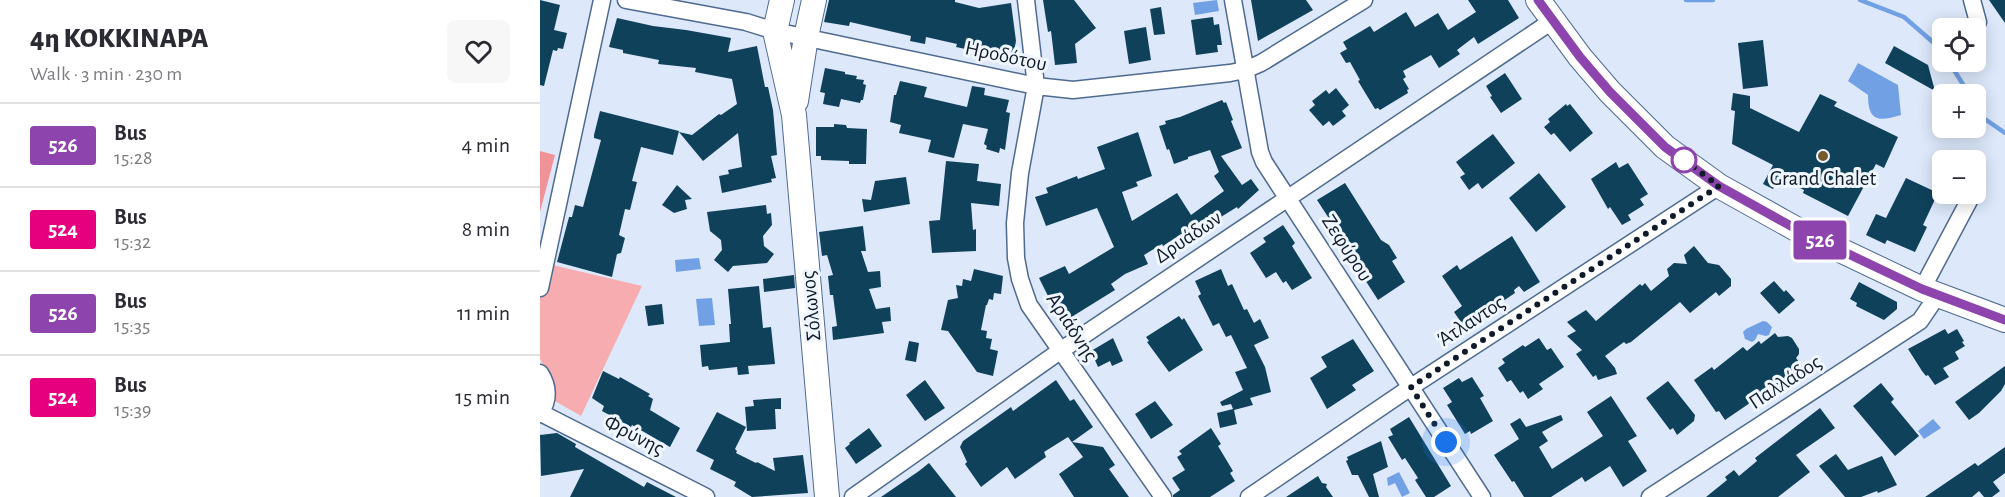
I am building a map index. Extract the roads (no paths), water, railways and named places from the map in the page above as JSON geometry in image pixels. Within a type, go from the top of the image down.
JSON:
[{"type":"street","points":[[540,288],[602,0]]},
{"type":"street","name":"Ηροδότου","points":[[626,0],[746,22],[775,31],[1036,86],[1073,90],[1230,74],[1245,70],[1261,63],[1364,0]]},
{"type":"street","name":"Σόλωνος","points":[[782,0],[775,31],[794,115],[827,497]]},
{"type":"street","name":"Σόλωνος","points":[[794,115],[814,0]]},
{"type":"street","name":"Αριάδνης","points":[[1026,0],[1036,86],[1020,172],[1015,224],[1016,258],[1020,279],[1029,305],[1163,497]]},
{"type":"street","name":"Ζεφύρου","points":[[1233,0],[1260,152],[1264,162],[1482,497]]},
{"type":"street","points":[[1538,0],[1552,21],[1610,92],[1665,147],[1719,186],[1798,230],[1930,293],[2005,320]]},
{"type":"street","points":[[1972,0],[1977,18]]},
{"type":"street","name":"Δρυάδων","points":[[853,497],[1060,351],[1552,21]]},
{"type":"street","name":"Άτλαντος","points":[[1249,497],[1411,387],[1719,186]]},
{"type":"street","name":"Παλλάδος","points":[[1650,497],[1920,321],[1968,204]]},
{"type":"street","points":[[540,373],[547,393],[540,413]]},
{"type":"street","name":"Φρύνης","points":[[540,413],[706,497]]},
{"type":"water","points":[[1217,0],[1219,11],[1195,15],[1193,3]]},
{"type":"water","points":[[1858,63],[1898,85],[1901,115],[1880,119],[1872,115],[1868,95],[1848,81]]},
{"type":"water","points":[[699,258],[701,269],[676,272],[675,260]]},
{"type":"water","points":[[712,298],[715,325],[699,326],[696,299]]},
{"type":"water","points":[[1763,321],[1772,327],[1769,335],[1758,334],[1752,342],[1745,339],[1743,332],[1746,329]]},
{"type":"water","points":[[1933,419],[1941,428],[1924,439],[1918,431]]},
{"type":"water","points":[[1399,472],[1410,493],[1402,497],[1395,483],[1388,486],[1387,478]]},
{"type":"waterway","points":[[1686,0],[1713,0]]},
{"type":"waterway","points":[[1860,0],[1904,17],[1932,41]]},
{"type":"waterway","points":[[1955,72],[1963,84]]},
{"type":"waterway","points":[[1986,120],[2005,133]]},
{"type":"place","name":"Grand Chalet","points":[[1823,156]]}]
